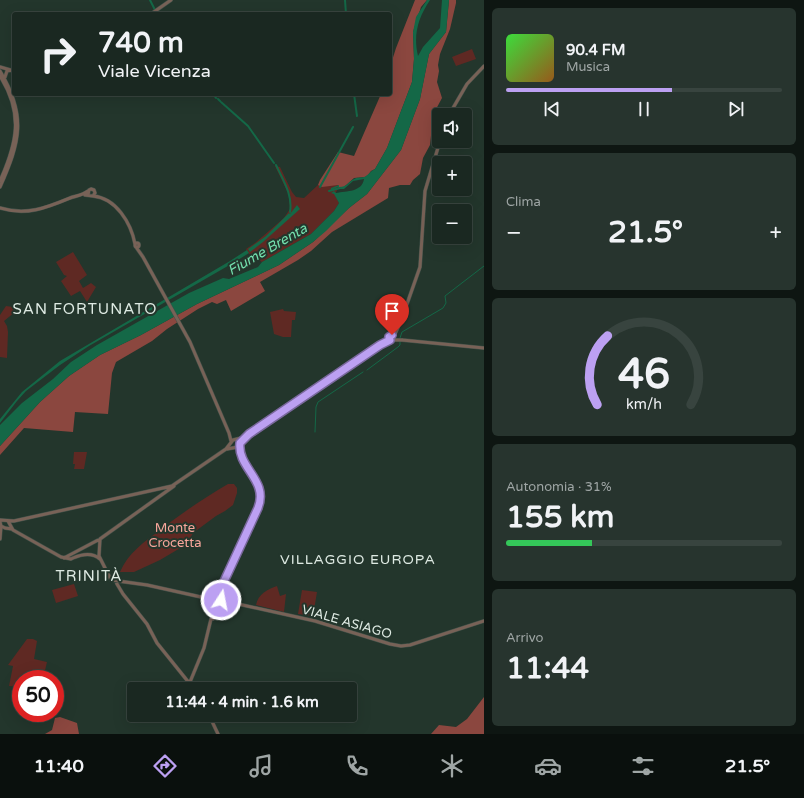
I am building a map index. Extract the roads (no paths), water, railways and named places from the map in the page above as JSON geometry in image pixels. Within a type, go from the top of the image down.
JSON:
[{"type":"main road","points":[[154,12],[171,0]]},
{"type":"main road","points":[[453,108],[467,84],[484,66]]},
{"type":"main road","points":[[1,67],[12,70]]},
{"type":"main road","points":[[0,187],[14,152],[18,130],[15,106],[5,73],[8,70],[12,70]]},
{"type":"main road","points":[[0,71],[6,80]]},
{"type":"main road","points":[[0,76],[12,101],[16,122],[12,151],[0,181]]},
{"type":"main road","points":[[226,449],[234,448],[240,444],[245,437],[392,338],[397,330],[420,267],[425,194],[438,148]]},
{"type":"main road","points":[[2,208],[35,211],[51,207],[88,193],[91,189],[118,210],[126,219],[143,257],[194,350],[230,435],[234,448],[241,454],[258,484],[260,499],[258,508],[220,590],[219,599],[204,648],[190,682],[157,643],[146,624],[123,594],[119,587],[118,581],[110,578],[97,555]]},
{"type":"main road","points":[[93,196],[95,192]]},
{"type":"main road","points":[[88,193],[93,196],[100,197]]},
{"type":"main road","points":[[392,338],[484,348]]},
{"type":"main road","points":[[230,435],[240,444],[241,454]]},
{"type":"main road","points":[[71,557],[100,539],[226,449],[231,442],[245,437]]},
{"type":"main road","points":[[5,520],[14,521],[159,490],[176,484]]},
{"type":"main road","points":[[163,494],[167,490],[166,488]]},
{"type":"main road","points":[[159,490],[163,494]]},
{"type":"main road","points":[[5,520],[13,530]]},
{"type":"main road","points":[[0,540],[2,526],[5,520]]},
{"type":"main road","points":[[2,526],[9,525],[14,521]]},
{"type":"main road","points":[[2,526],[13,530],[64,558],[83,555],[97,555]]},
{"type":"main road","points":[[97,555],[100,539]]},
{"type":"main road","name":"VIALE ASIAGO","points":[[118,581],[212,599],[219,599],[226,602],[315,621],[395,645],[410,645],[484,621]]},
{"type":"main road","points":[[212,722],[218,734]]},
{"type":"waterway","points":[[150,0],[155,10]]},
{"type":"waterway","points":[[345,0],[346,12]]},
{"type":"waterway","points":[[354,96],[357,116]]},
{"type":"waterway","points":[[221,102],[248,126],[274,163]]},
{"type":"waterway","points":[[320,187],[353,127]]},
{"type":"waterway","points":[[276,165],[289,194],[291,206],[290,212]]},
{"type":"waterway","points":[[329,191],[340,188]]},
{"type":"waterway","points":[[400,338],[402,332],[443,308],[446,303],[445,296],[484,266]]},
{"type":"waterway","points":[[367,370],[398,347],[400,345],[400,341]]},
{"type":"waterway","points":[[315,432],[316,407],[318,402],[363,372]]},
{"type":"district","name":"SAN FORTUNATO","points":[[85,309]]},
{"type":"district","name":"VILLAGGIO EUROPA","points":[[358,559]]},
{"type":"district","name":"TRINITÀ","points":[[89,576]]},
{"type":"water label","name":"Fiume Brenta","points":[[267,249]]},
{"type":"park label","name":"Monte Crocetta","points":[[175,534]]}]
